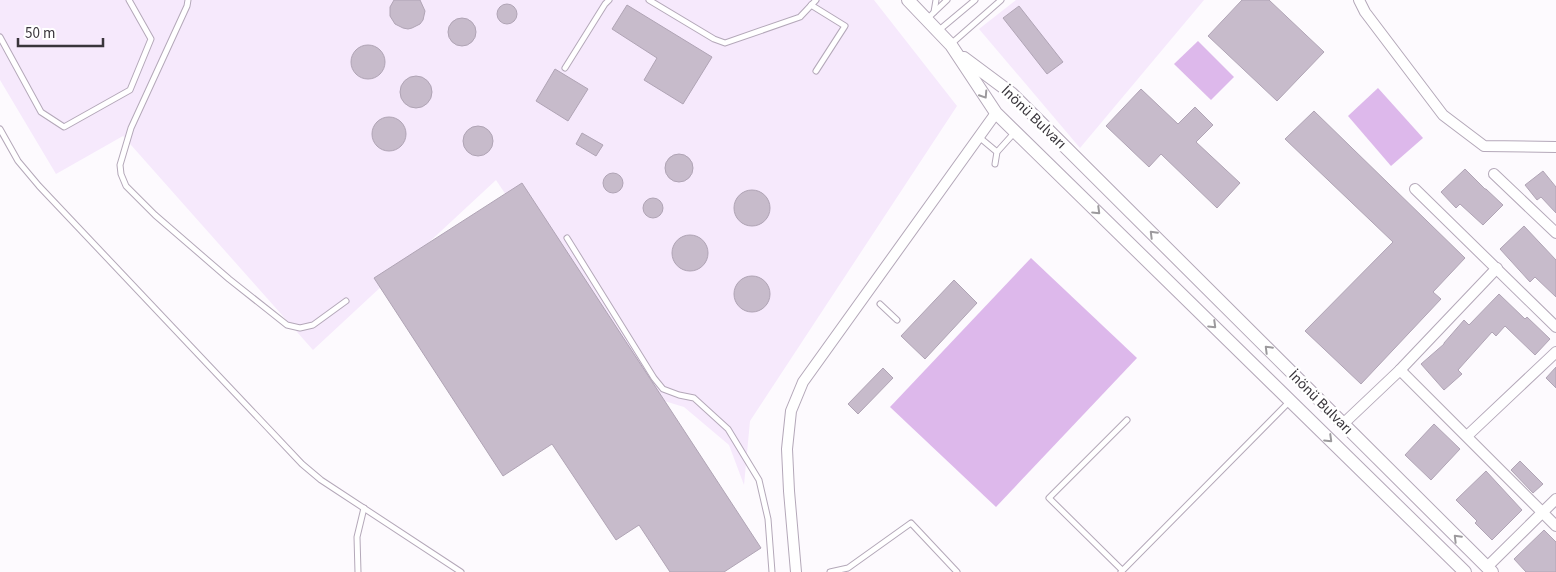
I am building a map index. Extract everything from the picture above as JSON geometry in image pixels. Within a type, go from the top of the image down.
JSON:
[{"type":"street","points":[[908,0],[931,16],[938,31],[954,49]]},
{"type":"street","points":[[1359,0],[1365,12],[1443,115],[1484,146],[1556,148]]},
{"type":"street","name":"İnönü Bulvarı","points":[[954,49],[996,113],[1465,572]]},
{"type":"street","name":"İnönü Bulvarı","points":[[954,49],[1011,93],[1489,570]]},
{"type":"street","points":[[796,572],[789,491],[788,449],[791,411],[803,382],[996,113]]},
{"type":"street","points":[[1494,174],[1556,234]]},
{"type":"street","points":[[1415,189],[1556,326]]},
{"type":"street","points":[[1342,424],[1400,370],[1498,268]]},
{"type":"street","points":[[1467,436],[1556,352]]},
{"type":"street","points":[[1400,370],[1556,526]]},
{"type":"street","points":[[1489,570],[1556,500]]},
{"type":"lane","points":[[0,37],[41,112],[64,127],[130,90],[151,39],[129,0]]},
{"type":"lane","points":[[188,0],[187,6],[131,128],[120,165],[120,174],[126,186],[155,215],[229,279],[287,324],[300,328],[313,325],[346,302]]},
{"type":"lane","points":[[565,68],[604,4],[610,0]]},
{"type":"lane","points":[[649,0],[714,39],[725,43],[800,17],[816,0]]},
{"type":"lane","points":[[931,16],[936,0]]},
{"type":"lane","points":[[931,16],[947,0]]},
{"type":"lane","points":[[938,31],[976,0]]},
{"type":"lane","points":[[954,49],[1001,0]]},
{"type":"lane","points":[[811,5],[845,26],[816,71]]},
{"type":"lane","points":[[0,129],[14,156],[32,179],[290,453],[320,480],[461,572]]},
{"type":"lane","points":[[995,164],[997,152],[1015,131]]},
{"type":"lane","points":[[978,138],[997,152]]},
{"type":"lane","points":[[567,238],[663,388],[694,398],[728,429],[759,480],[768,519],[772,572]]},
{"type":"lane","points":[[880,304],[897,320]]},
{"type":"lane","points":[[1127,420],[1049,498],[1122,571],[1290,400]]},
{"type":"lane","points":[[358,572],[357,537],[364,508]]},
{"type":"lane","points":[[830,572],[849,570],[910,523],[957,572]]},
{"type":"shaded area","points":[[0,0],[874,0],[957,106],[750,421],[744,485],[729,445],[684,407],[638,393],[496,180],[313,350],[123,136],[56,174],[0,80]]},
{"type":"shaded area","points":[[1016,0],[1204,0],[1080,148],[979,29]]},
{"type":"shaded area","points":[[1198,41],[1234,77],[1211,100],[1174,64]]},
{"type":"shaded area","points":[[1378,88],[1423,138],[1391,166],[1348,116]]},
{"type":"shaded area","points":[[1031,258],[1137,358],[996,507],[890,407]]},
{"type":"building","points":[[394,0],[420,0],[425,11],[420,24],[408,29],[395,24],[390,16],[390,7]]},
{"type":"building","points":[[1242,0],[1269,0],[1324,52],[1277,101],[1208,36]]},
{"type":"building","points":[[507,4],[514,7],[517,14],[514,21],[507,24],[500,21],[497,14],[500,7]]},
{"type":"building","points":[[627,5],[712,57],[683,104],[644,80],[657,58],[612,29]]},
{"type":"building","points":[[1019,6],[1063,62],[1047,74],[1003,18]]},
{"type":"building","points":[[462,18],[472,22],[476,32],[472,42],[462,46],[452,42],[448,32],[452,22]]},
{"type":"building","points":[[368,45],[375,46],[380,50],[384,55],[384,69],[380,74],[375,78],[368,79],[361,78],[356,74],[352,69],[351,62],[352,55],[356,50],[361,46]]},
{"type":"building","points":[[555,69],[588,89],[568,121],[536,101]]},
{"type":"building","points":[[416,76],[427,81],[432,92],[427,103],[416,108],[405,103],[400,92],[405,81]]},
{"type":"building","points":[[1141,89],[1178,124],[1195,107],[1213,125],[1196,142],[1240,183],[1217,208],[1161,154],[1149,167],[1106,126]]},
{"type":"building","points":[[1314,111],[1465,258],[1433,292],[1441,299],[1361,384],[1305,331],[1393,242],[1285,139]]},
{"type":"building","points":[[389,117],[396,118],[401,122],[405,127],[405,141],[401,146],[396,150],[389,151],[382,150],[377,146],[373,141],[372,134],[373,127],[377,122],[382,118]]},
{"type":"building","points":[[478,126],[489,130],[493,141],[489,152],[478,156],[467,152],[463,141],[467,130]]},
{"type":"building","points":[[582,133],[603,145],[596,156],[576,144]]},
{"type":"building","points":[[679,154],[689,158],[693,168],[689,178],[679,182],[669,178],[665,168],[669,158]]},
{"type":"building","points":[[1465,169],[1503,205],[1483,225],[1460,204],[1456,208],[1441,192]]},
{"type":"building","points":[[1543,171],[1556,187],[1556,213],[1541,197],[1537,200],[1525,185]]},
{"type":"building","points":[[613,173],[620,176],[623,183],[620,190],[613,193],[606,190],[603,183],[606,176]]},
{"type":"building","points":[[522,183],[761,548],[724,572],[670,572],[639,525],[616,540],[552,444],[503,476],[374,278]]},
{"type":"building","points":[[752,190],[765,195],[770,208],[765,221],[752,226],[739,221],[734,208],[739,195]]},
{"type":"building","points":[[653,198],[660,201],[663,208],[660,215],[653,218],[646,215],[643,208],[646,201]]},
{"type":"building","points":[[1524,226],[1556,260],[1556,297],[1535,277],[1530,282],[1500,249]]},
{"type":"building","points":[[690,235],[703,240],[708,253],[703,266],[690,271],[677,266],[672,253],[677,240]]},
{"type":"building","points":[[752,276],[765,281],[770,294],[765,307],[752,312],[739,307],[734,294],[739,281]]},
{"type":"building","points":[[954,280],[977,303],[925,359],[901,336]]},
{"type":"building","points":[[1499,294],[1525,319],[1527,317],[1550,339],[1535,355],[1505,326],[1496,336],[1492,332],[1458,370],[1462,374],[1444,390],[1421,364],[1444,344],[1464,320],[1469,325]]},
{"type":"building","points":[[1556,367],[1556,388],[1546,378]]},
{"type":"building","points":[[883,368],[893,378],[858,414],[848,404]]},
{"type":"building","points":[[1434,424],[1460,449],[1431,480],[1405,455]]},
{"type":"building","points":[[1520,461],[1543,484],[1533,493],[1511,470]]},
{"type":"building","points":[[1486,471],[1522,510],[1492,540],[1475,523],[1477,521],[1456,500]]},
{"type":"building","points":[[1544,530],[1556,542],[1556,572],[1526,572],[1514,559]]}]
